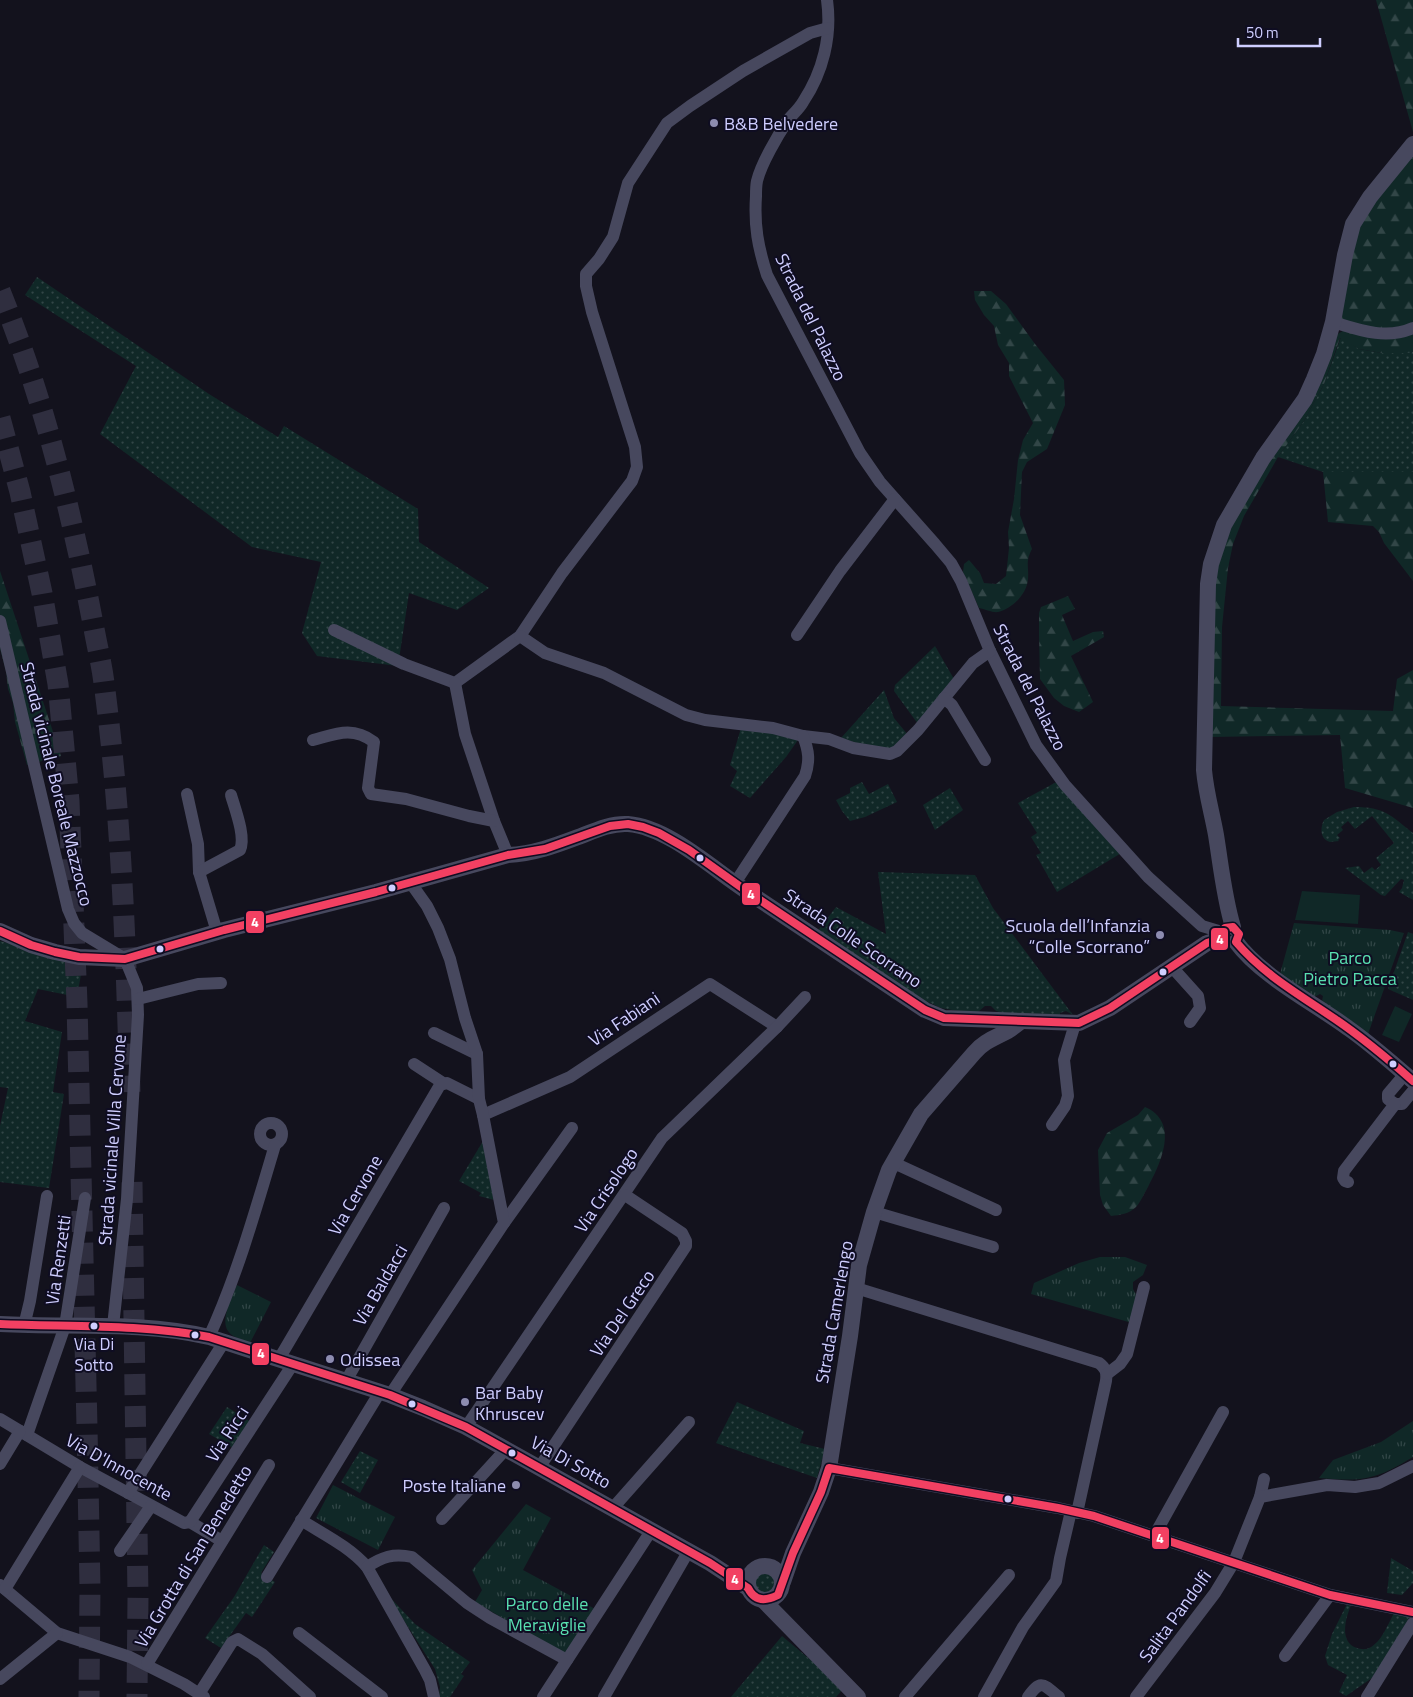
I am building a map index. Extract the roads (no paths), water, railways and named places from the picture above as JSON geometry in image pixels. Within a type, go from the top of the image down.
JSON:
[{"type":"street","name":"Strada del Palazzo","points":[[826,0],[828,28],[826,49],[814,84],[770,150],[757,181],[754,218],[758,247],[767,275],[860,453],[880,482],[951,563],[961,581],[990,652],[1036,745],[1065,785],[1148,876],[1202,926],[1228,930]]},
{"type":"street","points":[[455,683],[520,636],[562,573],[632,481],[637,467],[636,447],[592,312],[586,286],[586,274],[599,259],[613,236],[628,183],[667,122],[743,71],[810,33],[828,28]]},
{"type":"street","points":[[1413,144],[1370,197],[1353,224],[1345,255],[1333,322],[1324,354],[1305,399],[1263,458],[1224,525],[1211,564],[1208,584],[1204,770],[1206,795],[1216,834],[1228,930],[1252,960],[1348,1028],[1409,1078],[1388,1094],[1388,1099],[1394,1104],[1402,1104],[1413,1091]]},
{"type":"street","points":[[1333,322],[1372,333],[1394,334],[1413,328]]},
{"type":"street","points":[[797,636],[840,571],[895,499]]},
{"type":"street","name":"Strada vicinale Boreale Mazzocco","points":[[0,621],[68,909],[74,923],[82,932],[126,959]]},
{"type":"street","points":[[334,630],[404,664],[455,683]]},
{"type":"street","points":[[520,636],[546,653],[604,673],[686,715],[705,720],[773,728],[803,736],[829,739],[853,748],[894,753],[918,730],[973,663],[990,652]]},
{"type":"street","points":[[455,683],[465,734],[494,821],[508,855]]},
{"type":"street","points":[[944,698],[952,705],[985,760]]},
{"type":"street","points":[[312,740],[345,732],[365,735],[374,742],[368,788],[371,794],[406,799],[494,821]]},
{"type":"street","points":[[735,883],[805,776],[808,768],[809,754],[803,736]]},
{"type":"street","points":[[187,794],[198,844],[199,872],[216,932]]},
{"type":"street","points":[[199,872],[240,850],[242,845],[240,827],[231,795]]},
{"type":"street","name":"Strada Colle Scorrano","points":[[0,931],[31,945],[55,952],[79,957],[126,959],[216,932],[376,892],[508,855],[525,854],[545,849],[613,825],[626,824],[648,828],[680,844],[925,1010],[936,1016],[952,1019],[1075,1024],[1082,1022],[1110,1008],[1228,930]]},
{"type":"street","points":[[410,882],[427,906],[450,958],[476,1054],[479,1099],[484,1115],[504,1223]]},
{"type":"street","name":"Strada vicinale Villa Cervone","points":[[113,1326],[127,1199],[138,999],[137,988],[126,959]]},
{"type":"street","points":[[1171,966],[1198,996],[1200,1008],[1190,1022]]},
{"type":"street","points":[[138,999],[198,984],[222,983]]},
{"type":"street","name":"Via Fabiani","points":[[484,1115],[570,1077],[710,984],[777,1027]]},
{"type":"street","name":"Via Crisologo","points":[[466,1427],[662,1138],[777,1027],[804,997]]},
{"type":"street","name":"Strada Camerlengo","points":[[782,1586],[793,1553],[830,1468],[860,1265],[874,1212],[889,1170],[921,1114],[979,1047],[1022,1021]]},
{"type":"street","points":[[1052,1125],[1065,1106],[1068,1096],[1064,1060],[1075,1024]]},
{"type":"street","points":[[434,1032],[476,1054]]},
{"type":"street","points":[[414,1064],[443,1083],[447,1083],[479,1099]]},
{"type":"street","name":"Via Cervone","points":[[286,1362],[440,1085],[443,1083]]},
{"type":"street","points":[[1348,1182],[1343,1178],[1344,1171],[1394,1104]]},
{"type":"street","points":[[267,1577],[301,1520],[385,1394],[572,1128]]},
{"type":"street","points":[[128,1493],[216,1339],[220,1314],[248,1234],[275,1144]]},
{"type":"street","points":[[894,1163],[996,1210]]},
{"type":"street","name":"Via Del Greco","points":[[539,1468],[686,1246],[682,1233],[625,1195]]},
{"type":"street","points":[[24,1326],[30,1302],[47,1196]]},
{"type":"street","name":"Via Renzetti","points":[[0,1464],[23,1433],[66,1326],[85,1198]]},
{"type":"street","name":"Via Baldacci","points":[[346,1381],[444,1208]]},
{"type":"street","points":[[874,1212],[993,1246]]},
{"type":"street","points":[[1107,1374],[1120,1364],[1127,1354],[1144,1287]]},
{"type":"street","points":[[856,1288],[1099,1363],[1104,1367],[1107,1374],[1074,1512],[1060,1558],[1056,1581],[1023,1627],[984,1697]]},
{"type":"street","name":"Via Di Sotto","points":[[0,1324],[161,1328],[216,1339],[385,1394],[466,1427],[710,1563],[748,1588]]},
{"type":"street","name":"Via Ricci","points":[[190,1522],[286,1362]]},
{"type":"street","points":[[1154,1536],[1223,1412]]},
{"type":"street","name":"Via D'Innocente","points":[[0,1419],[80,1467],[184,1523],[190,1522],[222,1541]]},
{"type":"street","points":[[612,1509],[689,1422]]},
{"type":"street","points":[[442,1519],[506,1449]]},
{"type":"street","name":"Via Grotta di San Benedetto","points":[[147,1664],[269,1465]]},
{"type":"street","points":[[1260,1497],[1327,1486],[1355,1487],[1379,1483],[1413,1466]]},
{"type":"street","points":[[80,1467],[2,1587],[57,1633],[147,1664],[202,1695],[232,1642],[238,1639],[262,1654],[310,1697]]},
{"type":"street","points":[[830,1468],[1094,1516],[1330,1595],[1413,1612]]},
{"type":"street","name":"Salita Pandolfi","points":[[1136,1697],[1215,1593],[1234,1562],[1260,1497],[1264,1479]]},
{"type":"street","points":[[120,1551],[151,1506]]},
{"type":"street","points":[[301,1520],[351,1552],[367,1567],[425,1670],[432,1685],[434,1697]]},
{"type":"street","points":[[543,1697],[651,1531]]},
{"type":"street","points":[[604,1697],[688,1552]]},
{"type":"street","points":[[793,1553],[780,1562],[762,1568],[748,1578],[748,1588],[754,1596],[763,1600],[858,1697]]},
{"type":"street","points":[[367,1567],[381,1558],[412,1557],[467,1603],[490,1618],[567,1660]]},
{"type":"street","name":"Via Di Sotto","points":[[710,1563],[736,1568],[762,1568]]},
{"type":"street","points":[[762,1568],[779,1572],[785,1612],[791,1629]]},
{"type":"street","points":[[905,1697],[1009,1575]]},
{"type":"street","points":[[763,1600],[773,1598],[782,1586]]},
{"type":"street","points":[[1285,1656],[1330,1595]]},
{"type":"street","points":[[1367,1697],[1413,1623]]},
{"type":"street","points":[[0,1679],[57,1633]]},
{"type":"street","points":[[299,1633],[382,1697]]},
{"type":"street","points":[[1028,1697],[1036,1686],[1040,1685],[1046,1686],[1059,1697]]},
{"type":"tunnel","points":[[0,291],[34,383],[52,446],[79,553],[102,670],[119,836],[125,938],[130,1092]]},
{"type":"tunnel","points":[[0,418],[20,492],[42,593],[58,684],[69,801],[77,1003],[87,1427],[90,1588],[89,1697]]},
{"type":"tunnel","points":[[132,1182],[138,1597],[137,1697]]},
{"type":"place","name":"B&B Belvedere","points":[[714,123]]},
{"type":"place","name":"Scuola dell’Infanzia “Colle Scorrano”","points":[[1160,935]]},
{"type":"place","name":"Via Di Sotto","points":[[94,1326]]},
{"type":"place","name":"Odissea","points":[[330,1359]]},
{"type":"place","name":"Bar Baby Khruscev","points":[[465,1402]]},
{"type":"place","name":"Poste Italiane","points":[[516,1485]]},
{"type":"park label","name":"Parco Pietro Pacca","points":[[1350,968]]},
{"type":"park label","name":"Parco delle Meraviglie","points":[[547,1614]]}]
